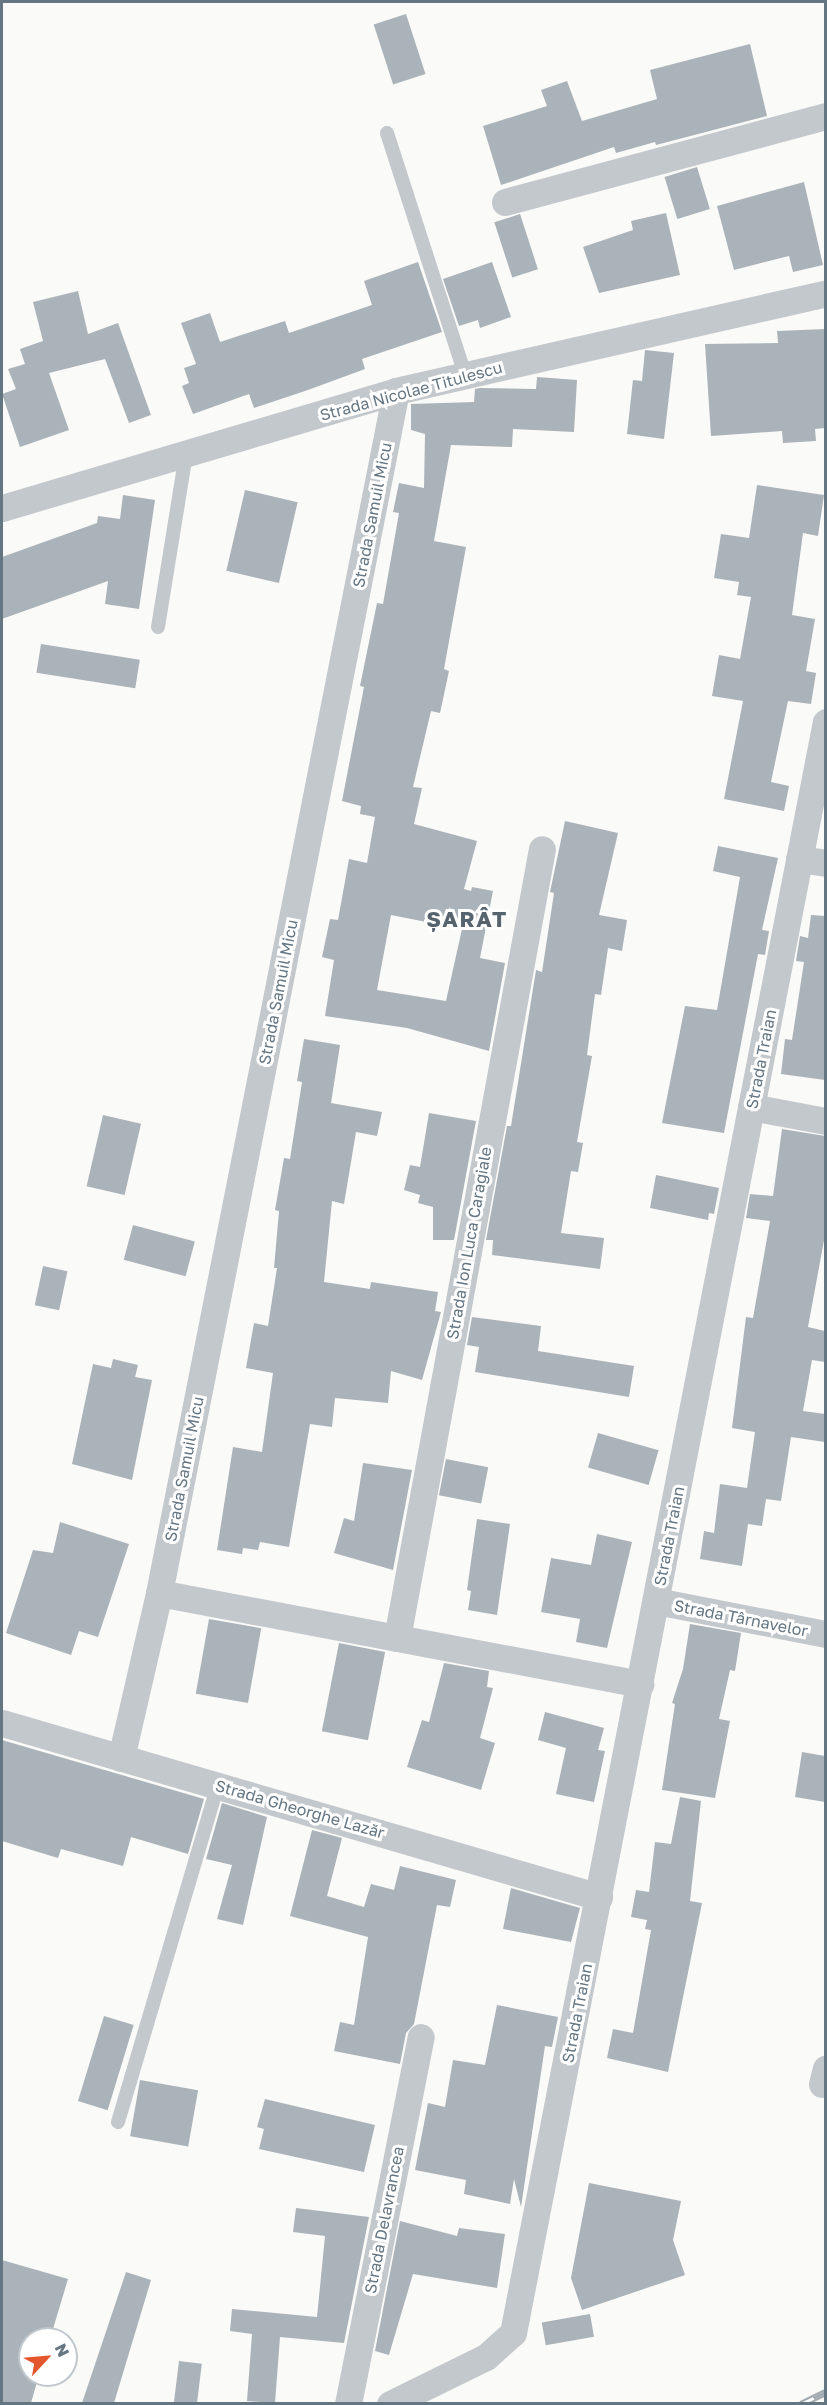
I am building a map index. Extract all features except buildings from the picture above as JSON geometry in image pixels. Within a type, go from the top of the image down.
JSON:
[{"type":"street","points":[[505,202],[825,116]]},
{"type":"street","name":"Strada Nicolae Titulescu","points":[[2,508],[396,391],[825,293]]},
{"type":"street","name":"Strada Samuil Micu","points":[[121,1758],[159,1593],[396,391]]},
{"type":"street","name":"Strada Traian","points":[[390,2403],[486,2357],[513,2333],[519,2311],[825,722]]},
{"type":"street","name":"Strada Ion Luca Caragiale","points":[[397,1638],[542,849]]},
{"type":"street","points":[[799,859],[825,863]]},
{"type":"street","points":[[752,1107],[825,1121]]},
{"type":"street","points":[[159,1593],[640,1684]]},
{"type":"street","name":"Strada Târnavelor","points":[[656,1602],[825,1634]]},
{"type":"street","name":"Strada Gheorghe Lazăr","points":[[2,1723],[599,1898]]},
{"type":"street","name":"Strada Delavrancea","points":[[348,2403],[421,2037]]},
{"type":"lane","points":[[387,133],[465,375]]},
{"type":"lane","points":[[158,627],[186,455]]},
{"type":"lane","points":[[117,2122],[218,1785]]},
{"type":"railway","points":[[801,2404],[826,2392]]},
{"type":"district","name":"ȘARÂT","points":[[467,919]]}]
